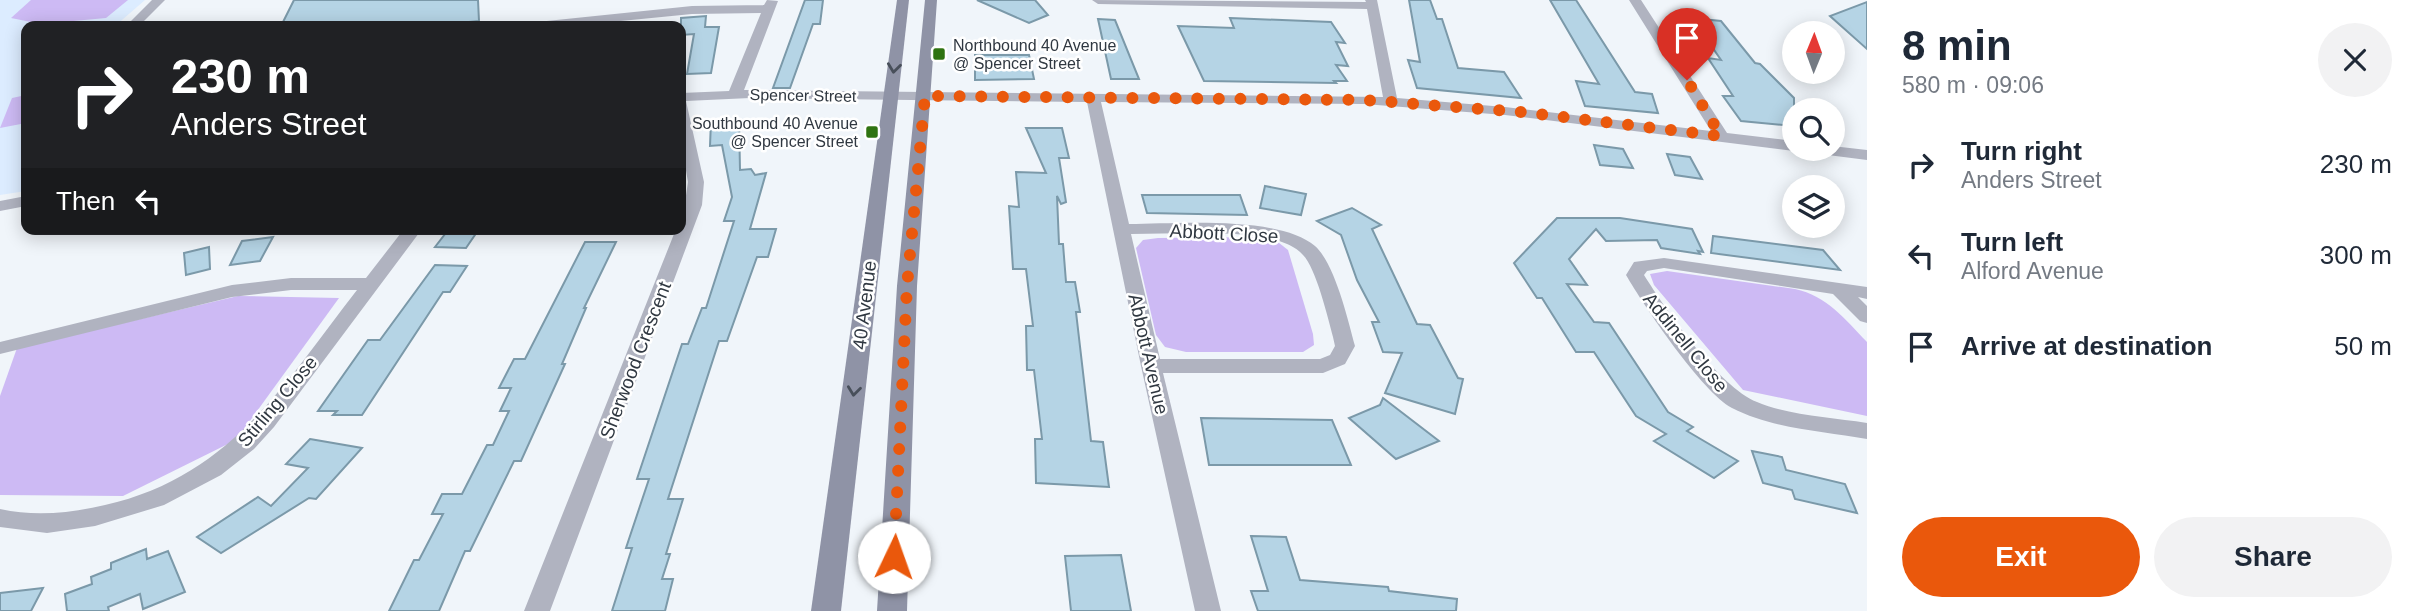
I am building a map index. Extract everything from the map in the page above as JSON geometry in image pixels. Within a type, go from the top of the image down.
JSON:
[{"type":"main road","name":"40 Avenue","points":[[826,611],[903,0]]},
{"type":"main road","name":"40 Avenue","points":[[892,611],[907,286],[931,0]]},
{"type":"street","points":[[137,21],[159,0]]},
{"type":"street","points":[[1098,0],[1372,3],[1391,102]]},
{"type":"street","points":[[1635,0],[1721,136]]},
{"type":"street","points":[[585,21],[770,5],[734,94]]},
{"type":"street","name":"Spencer Street","points":[[686,97],[734,94],[1391,102],[1526,113],[1782,144]]},
{"type":"street","name":"Abbott Avenue","points":[[1093,97],[1151,366],[1208,611]]},
{"type":"street","name":"Sherwood Crescent","points":[[686,130],[696,182],[694,205],[686,226]]},
{"type":"street","points":[[1845,152],[1867,155]]},
{"type":"street","points":[[0,206],[21,202]]},
{"type":"street","name":"Abbott Close","points":[[1122,229],[1261,231],[1299,242],[1314,256],[1345,346],[1338,359],[1323,366],[1151,366]]},
{"type":"street","name":"Stirling Close","points":[[0,519],[45,524],[116,513],[150,502],[201,476],[245,443],[261,427],[408,235]]},
{"type":"street","name":"Sherwood Crescent","points":[[537,611],[682,235]]},
{"type":"street","name":"Addinell Close","points":[[1867,293],[1664,264],[1645,264],[1636,270],[1635,275],[1717,385],[1735,401],[1769,412],[1867,432]]},
{"type":"street","points":[[0,348],[232,291],[291,284],[371,284]]},
{"type":"street","points":[[1839,289],[1867,317]]},
{"type":"shaded area","points":[[0,0],[145,0],[121,21],[21,21],[21,192],[0,195]]},
{"type":"shaded area","points":[[31,0],[128,0],[106,18],[26,21],[11,18]]},
{"type":"shaded area","points":[[21,96],[21,124],[0,128],[12,98]]},
{"type":"shaded area","points":[[1158,238],[1274,239],[1288,250],[1314,345],[1303,352],[1186,352],[1165,347],[1156,335],[1136,248],[1143,240]]},
{"type":"shaded area","points":[[1667,271],[1795,289],[1826,303],[1867,342],[1867,416],[1743,390],[1654,285],[1650,274]]},
{"type":"shaded area","points":[[238,296],[339,298],[236,440],[123,496],[0,495],[0,396],[17,348]]},
{"type":"building","points":[[294,0],[478,0],[479,21],[284,21]]},
{"type":"building","points":[[805,0],[823,0],[820,24],[813,24],[790,88],[773,88]]},
{"type":"building","points":[[977,0],[1035,0],[1048,15],[1029,23]]},
{"type":"building","points":[[1409,0],[1430,0],[1437,19],[1442,19],[1458,68],[1504,72],[1521,98],[1417,88],[1408,60],[1420,62]]},
{"type":"building","points":[[1550,0],[1576,0],[1635,92],[1652,94],[1658,113],[1585,106],[1576,81],[1599,84]]},
{"type":"building","points":[[1867,2],[1867,49],[1845,29],[1845,21],[1836,21],[1830,16]]},
{"type":"building","points":[[706,16],[705,27],[719,27],[711,73],[687,74],[694,34],[686,35],[686,21],[681,21],[681,18]]},
{"type":"building","points":[[1230,18],[1331,22],[1345,43],[1336,42],[1348,66],[1336,65],[1347,81],[1204,81],[1178,26],[1234,28]]},
{"type":"building","points":[[1692,18],[1721,21],[1755,63],[1760,64],[1794,98],[1782,98],[1782,125],[1741,121],[1723,96],[1733,96],[1708,58],[1721,60]]},
{"type":"building","points":[[1098,19],[1115,20],[1139,79],[1111,79]]},
{"type":"building","points":[[975,55],[1029,55],[1034,79],[975,80]]},
{"type":"building","points":[[739,119],[740,170],[751,169],[755,175],[766,173],[750,229],[776,229],[768,257],[757,257],[727,341],[719,341],[668,499],[683,499],[666,554],[670,554],[662,579],[673,579],[665,611],[612,611],[632,548],[626,548],[649,479],[637,479],[682,344],[688,344],[702,308],[706,308],[734,221],[724,221],[732,197],[722,145],[710,146],[711,121]]},
{"type":"building","points":[[1026,128],[1062,128],[1069,158],[1059,158],[1066,202],[1061,204],[1057,196],[1059,244],[1063,244],[1066,282],[1075,282],[1080,312],[1076,312],[1091,441],[1103,442],[1109,487],[1036,483],[1035,439],[1042,439],[1034,370],[1027,370],[1026,326],[1033,326],[1026,269],[1013,269],[1009,206],[1019,207],[1016,172],[1046,173]]},
{"type":"building","points":[[1594,145],[1623,149],[1633,168],[1600,165]]},
{"type":"building","points":[[1667,154],[1690,157],[1702,179],[1675,175]]},
{"type":"building","points":[[1265,186],[1306,194],[1301,215],[1260,208]]},
{"type":"building","points":[[1142,195],[1240,195],[1247,215],[1147,213]]},
{"type":"building","points":[[1352,208],[1381,225],[1372,229],[1417,324],[1430,325],[1458,378],[1463,379],[1455,414],[1385,393],[1402,353],[1383,352],[1372,322],[1379,322],[1357,280],[1341,235],[1317,221]]},
{"type":"building","points":[[1557,218],[1620,218],[1692,229],[1703,252],[1698,251],[1700,254],[1661,248],[1657,240],[1606,241],[1596,229],[1569,259],[1587,285],[1567,284],[1594,322],[1609,323],[1668,412],[1693,427],[1687,431],[1738,461],[1714,478],[1654,441],[1666,434],[1636,416],[1594,352],[1576,352],[1542,298],[1537,298],[1514,263]]},
{"type":"building","points":[[444,235],[475,235],[466,248],[435,247]]},
{"type":"building","points":[[1713,236],[1823,250],[1840,270],[1711,253]]},
{"type":"building","points":[[273,237],[260,261],[230,265],[242,241]]},
{"type":"building","points":[[585,242],[616,242],[584,308],[562,364],[565,364],[521,461],[514,461],[470,551],[465,551],[439,611],[389,611],[414,560],[419,560],[443,514],[432,514],[442,494],[462,494],[487,445],[493,445],[509,411],[500,411],[511,388],[499,388],[514,359],[525,359]]},
{"type":"building","points":[[209,247],[210,269],[186,275],[184,253]]},
{"type":"building","points":[[435,265],[467,266],[450,292],[443,292],[362,415],[333,415],[337,411],[318,411],[368,340],[380,340]]},
{"type":"building","points":[[1383,398],[1439,441],[1396,459],[1349,418],[1380,405]]},
{"type":"building","points":[[1201,418],[1332,420],[1351,465],[1209,465]]},
{"type":"building","points":[[310,439],[362,448],[316,499],[309,498],[221,553],[197,537],[258,497],[271,506],[308,468],[286,464]]},
{"type":"building","points":[[1752,451],[1782,457],[1786,470],[1845,484],[1857,513],[1795,499],[1792,490],[1763,483]]},
{"type":"building","points":[[1251,536],[1286,537],[1300,580],[1388,587],[1389,591],[1457,599],[1456,611],[1258,611],[1251,591],[1268,591]]},
{"type":"building","points":[[146,549],[147,559],[168,551],[185,592],[143,609],[140,594],[108,607],[109,611],[67,611],[65,594],[92,584],[91,577],[111,569],[111,563]]},
{"type":"building","points":[[1121,555],[1131,611],[1071,611],[1065,556]]},
{"type":"building","points":[[43,588],[31,611],[0,611],[0,593]]},
{"type":"place","name":"Northbound 40 Avenue @ Spencer Street","points":[[939,54]]},
{"type":"place","name":"Southbound 40 Avenue @ Spencer Street","points":[[872,132]]},
{"type":"route","points":[[894,557],[907,286],[925,96],[1364,100],[1521,112],[1721,136],[1687,80]]}]
